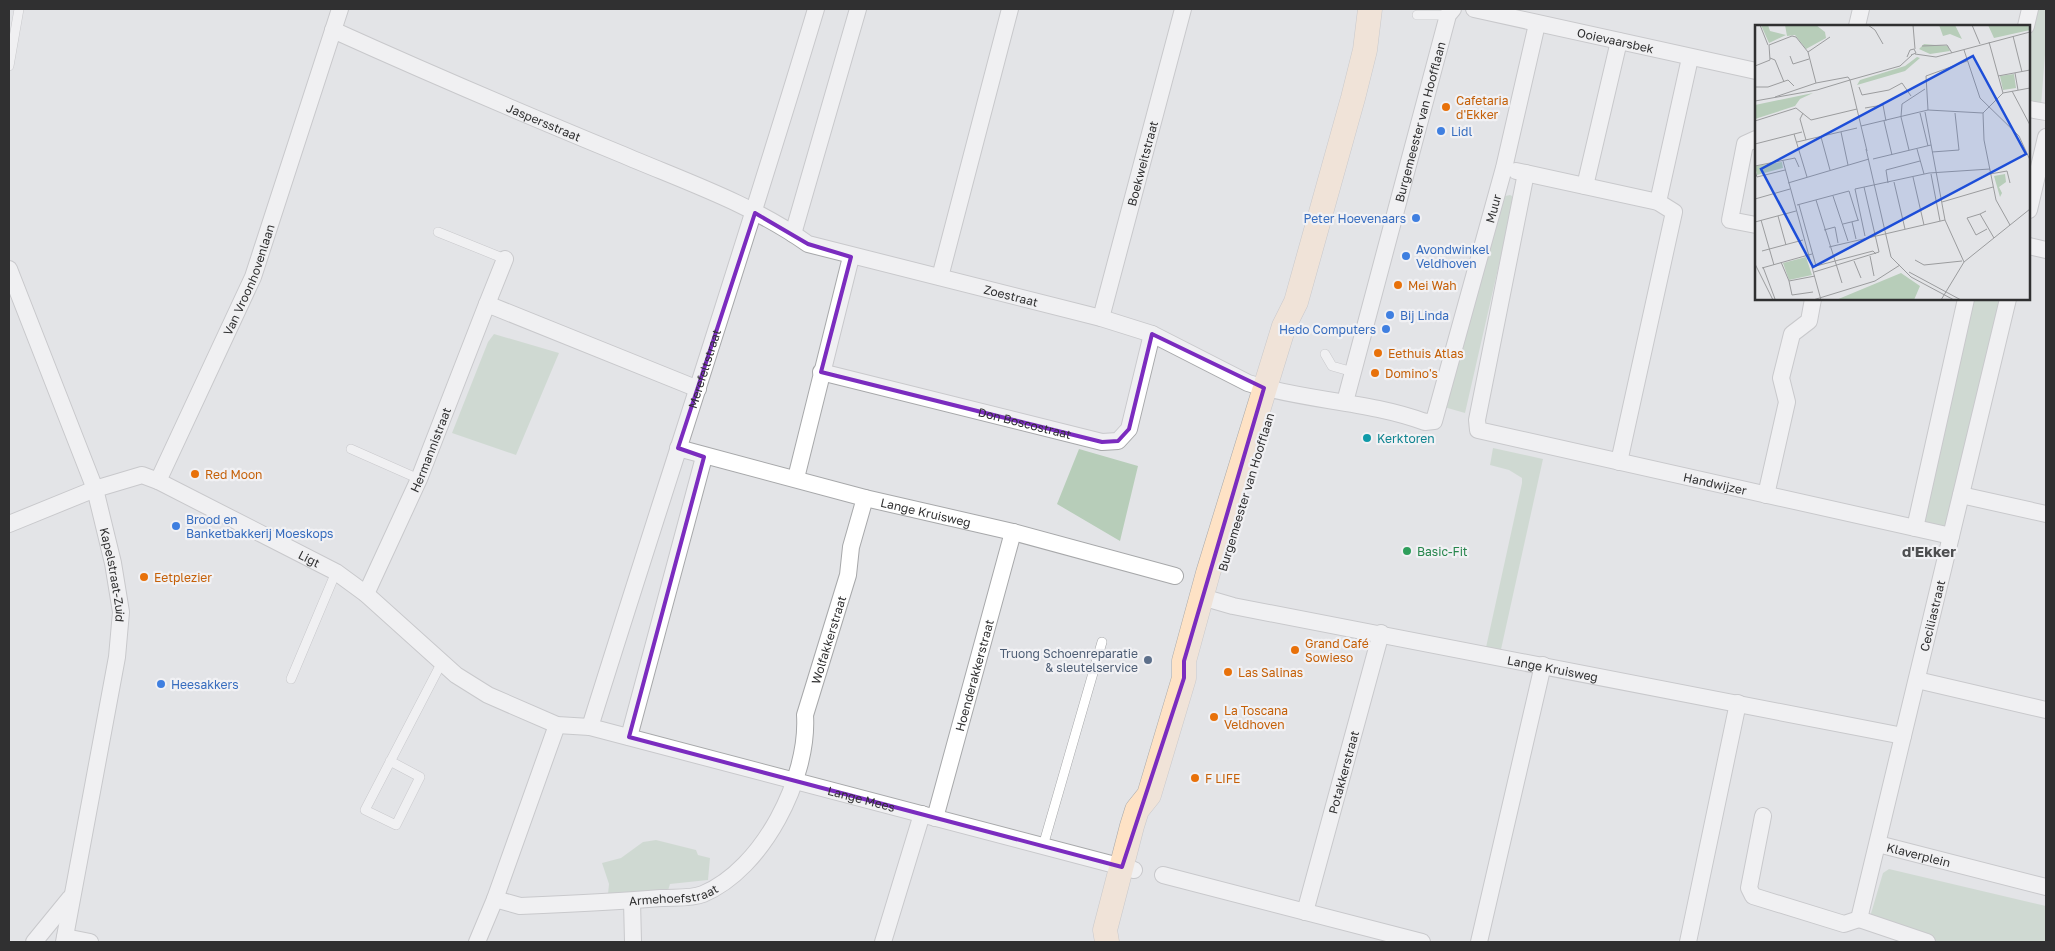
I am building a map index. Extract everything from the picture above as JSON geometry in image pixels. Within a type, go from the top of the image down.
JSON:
[{"type":"main road","name":"Burgemeester van Hoofflaan","points":[[1109,942],[1105,930],[1128,869],[1138,810],[1148,794],[1184,678],[1184,660],[1207,599],[1270,390],[1284,326],[1296,302],[1365,50],[1370,9]]},
{"type":"main road","name":"Burgemeester van Hoofflaan","points":[[1365,50],[1376,30],[1381,9]]},
{"type":"street","name":"Van Vroonhovenlaan","points":[[158,481],[253,277],[340,9]]},
{"type":"street","name":"Merefeltstraat","points":[[590,727],[755,213],[816,9]]},
{"type":"street","points":[[793,234],[858,9]]},
{"type":"street","points":[[940,277],[1010,9]]},
{"type":"street","name":"Boekweitstraat","points":[[1101,318],[1183,9]]},
{"type":"street","name":"Ooievaarsbek","points":[[1474,9],[1755,71]]},
{"type":"street","points":[[1857,25],[1860,9]]},
{"type":"street","points":[[2026,25],[2030,9]]},
{"type":"street","name":"Burgemeester van Hoofflaan","points":[[1345,402],[1450,12]]},
{"type":"street","name":"Muur","points":[[1345,402],[1424,422],[1434,421],[1504,168],[1537,24]]},
{"type":"street","name":"Jaspersstraat","points":[[332,30],[434,76],[720,196],[755,213]]},
{"type":"street","points":[[1584,186],[1619,41]]},
{"type":"street","points":[[1658,202],[1690,58]]},
{"type":"street","points":[[2030,109],[2046,112]]},
{"type":"street","points":[[2030,206],[2046,137]]},
{"type":"street","points":[[1755,139],[1745,144],[1730,220],[1755,225]]},
{"type":"street","points":[[1504,168],[1658,202],[1674,212],[1620,462]]},
{"type":"street","name":"Handwijzer","points":[[1526,173],[1477,420],[1478,430],[1951,536]]},
{"type":"street","name":"Zoestraat","points":[[755,213],[808,244],[851,257],[940,277],[1101,318],[1152,334],[1248,383],[1270,390]]},
{"type":"street","points":[[2030,246],[2046,250]]},
{"type":"street","points":[[796,478],[851,257]]},
{"type":"street","name":"Hermannistraat","points":[[366,594],[419,479],[505,259]]},
{"type":"street","name":"Kapelstraat-Zuid","points":[[9,269],[95,489],[113,564],[121,612],[117,657],[64,940]]},
{"type":"street","points":[[1766,495],[1788,402],[1781,378],[1792,334],[1808,321],[1813,300]]},
{"type":"street","points":[[1914,528],[1966,300]]},
{"type":"street","name":"Ceciliastraat","points":[[1878,844],[2008,300]]},
{"type":"street","points":[[487,304],[698,389]]},
{"type":"street","name":"Don Boscostraat","points":[[821,372],[1102,442],[1118,441],[1129,429],[1152,334]]},
{"type":"street","points":[[1270,390],[1345,402]]},
{"type":"street","name":"Lange Kruisweg","points":[[678,448],[704,457],[796,478],[865,498],[1013,532],[1175,576]]},
{"type":"street","points":[[629,736],[704,457]]},
{"type":"street","points":[[9,524],[95,489],[142,475],[158,481]]},
{"type":"street","name":"Ligt","points":[[158,481],[336,572],[366,594],[456,675],[488,694],[557,725],[590,727]]},
{"type":"street","points":[[1961,495],[2046,514]]},
{"type":"street","name":"Wolfakkerstraat","points":[[795,780],[806,736],[805,715],[848,575],[851,547],[865,498]]},
{"type":"street","name":"Hoenderakkerstraat","points":[[883,942],[929,816],[1013,532]]},
{"type":"street","name":"Lange Kruisweg","points":[[1207,599],[1233,606],[1381,633],[1903,736]]},
{"type":"street","name":"Potakkerstraat","points":[[1305,912],[1381,633]]},
{"type":"street","points":[[1479,942],[1543,665]]},
{"type":"street","points":[[1917,680],[2046,710]]},
{"type":"street","points":[[1688,942],[1738,703]]},
{"type":"street","points":[[477,942],[495,899],[557,725]]},
{"type":"street","name":"Lange Mees","points":[[590,727],[1128,869]]},
{"type":"street","name":"Armehoefstraat","points":[[495,899],[520,906],[632,901],[701,895],[731,879],[775,826],[795,780]]},
{"type":"street","points":[[1763,816],[1749,888],[1753,896],[1844,924],[1859,919],[1927,942]]},
{"type":"street","name":"Klaverplein","points":[[1859,919],[1878,844],[2046,887]]},
{"type":"street","points":[[1164,875],[1422,942]]},
{"type":"street","name":"Kapelstraat-Zuid","points":[[34,942],[73,894]]},
{"type":"street","points":[[632,901],[633,942]]},
{"type":"street","points":[[64,940],[90,942]]},
{"type":"lane","points":[[9,66],[19,9]]},
{"type":"lane","name":"Burgemeester van Hoofflaan","points":[[1417,15],[1450,12]]},
{"type":"lane","points":[[438,232],[505,259]]},
{"type":"lane","points":[[1325,354],[1332,366],[1353,372]]},
{"type":"lane","points":[[351,448],[419,479]]},
{"type":"lane","points":[[291,678],[336,572]]},
{"type":"lane","points":[[1043,846],[1102,642]]},
{"type":"lane","points":[[390,761],[420,777],[396,825],[365,810],[390,761],[442,662]]},
{"type":"highlighted area","points":[[755,213],[808,244],[851,257],[821,372],[1102,442],[1118,441],[1129,429],[1152,334],[1264,388],[1184,661],[1184,678],[1122,867],[629,737],[704,457],[678,448]]},
{"type":"green space","points":[[2037,9],[2046,9],[2046,42],[2041,106],[2030,103],[2030,41]]},
{"type":"green space","points":[[1505,196],[1512,196],[1513,203],[1465,413],[1444,407]]},
{"type":"green space","points":[[1974,300],[2000,300],[1945,538],[1921,531]]},
{"type":"green space","points":[[494,334],[559,353],[516,455],[452,433],[488,342]]},
{"type":"green space","points":[[1493,448],[1543,459],[1500,654],[1485,652],[1522,478],[1509,470],[1490,465]]},
{"type":"green space","points":[[1079,449],[1138,466],[1120,541],[1057,504]]},
{"type":"green space","points":[[656,840],[696,850],[698,855],[710,858],[708,880],[670,884],[666,897],[608,894],[609,884],[602,863],[621,858],[643,842]]},
{"type":"green space","points":[[1889,869],[2046,906],[2046,942],[1927,942],[1869,920],[1883,873]]},
{"type":"place","name":"Cafetaria d'Ekker","points":[[1446,107]]},
{"type":"place","name":"Lidl","points":[[1441,131]]},
{"type":"place","name":"Peter Hoevenaars","points":[[1416,218]]},
{"type":"place","name":"Avondwinkel Veldhoven","points":[[1406,256]]},
{"type":"place","name":"Mei Wah","points":[[1398,285]]},
{"type":"place","name":"Bij Linda","points":[[1390,315]]},
{"type":"place","name":"Hedo Computers","points":[[1386,329]]},
{"type":"place","name":"Eethuis Atlas","points":[[1378,353]]},
{"type":"place","name":"Domino's","points":[[1375,373]]},
{"type":"place","name":"Kerktoren","points":[[1367,438]]},
{"type":"place","name":"Red Moon","points":[[195,474]]},
{"type":"place","name":"Brood en Banketbakkerij Moeskops","points":[[176,526]]},
{"type":"place","name":"Basic-Fit","points":[[1407,551]]},
{"type":"place","name":"Eetplezier","points":[[144,577]]},
{"type":"place","name":"Grand Café Sowieso","points":[[1295,650]]},
{"type":"place","name":"Truong Schoenreparatie & sleutelservice","points":[[1148,660]]},
{"type":"place","name":"Las Salinas","points":[[1228,672]]},
{"type":"place","name":"Heesakkers","points":[[161,684]]},
{"type":"place","name":"La Toscana Veldhoven","points":[[1214,717]]},
{"type":"place","name":"F LIFE","points":[[1195,778]]},
{"type":"district","name":"d'Ekker","points":[[1929,551]]}]
